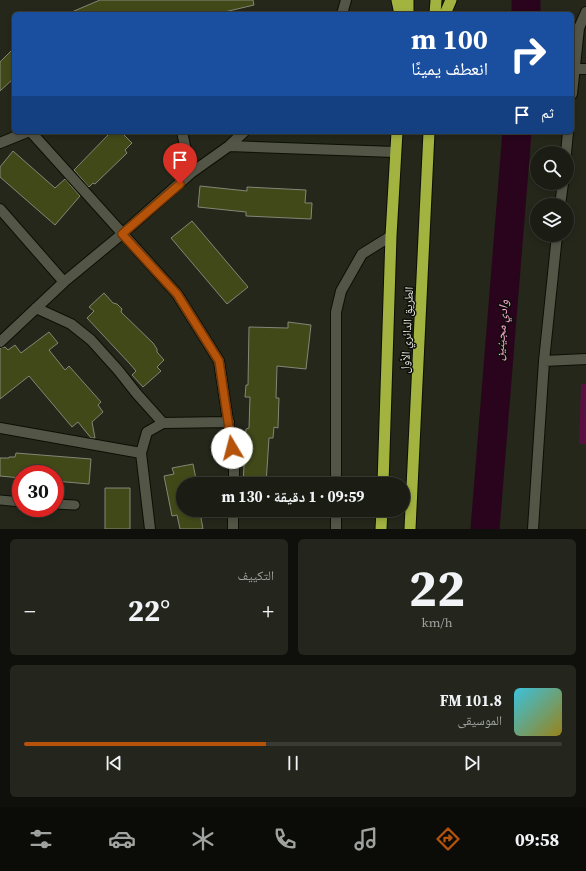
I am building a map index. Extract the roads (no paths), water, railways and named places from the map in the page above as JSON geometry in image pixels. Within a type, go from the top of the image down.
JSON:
[{"type":"highway","points":[[397,0],[400,12]]},
{"type":"highway","points":[[408,0],[408,12]]},
{"type":"highway","points":[[435,12],[436,0]]},
{"type":"highway","points":[[446,12],[451,0]]},
{"type":"highway","name":"الطريق الدائري الأول","points":[[383,477],[391,236],[397,134]]},
{"type":"highway","name":"الطريق الدائري الأول","points":[[410,529],[429,134]]},
{"type":"highway","points":[[381,529],[382,517]]},
{"type":"street","points":[[343,12],[346,0]]},
{"type":"street","points":[[574,77],[579,28],[586,12]]},
{"type":"street","points":[[575,69],[586,69]]},
{"type":"street","points":[[0,143],[22,134]]},
{"type":"street","points":[[33,134],[177,294],[219,361],[229,422],[234,461],[234,477]]},
{"type":"street","points":[[182,134],[191,174]]},
{"type":"street","points":[[0,342],[64,282],[191,174],[229,146],[242,134]]},
{"type":"street","points":[[567,146],[568,134]]},
{"type":"street","points":[[229,146],[395,152]]},
{"type":"street","points":[[0,209],[64,282]]},
{"type":"street","points":[[336,477],[336,312],[341,291],[362,254],[391,236]]},
{"type":"street","points":[[533,529],[544,361],[556,242]]},
{"type":"street","points":[[36,308],[72,324],[91,340],[163,423]]},
{"type":"street","points":[[544,361],[586,359]]},
{"type":"street","points":[[150,529],[141,453],[147,432],[163,423],[229,422]]},
{"type":"street","points":[[0,428],[141,453]]},
{"type":"street","points":[[233,517],[233,529]]},
{"type":"street","points":[[336,517],[336,529]]},
{"type":"lane","points":[[0,500],[12,501]]},
{"type":"lane","points":[[64,504],[75,505]]},
{"type":"waterway","name":"وادي مجينين","points":[[526,0],[526,12]]},
{"type":"waterway","name":"وادي مجينين","points":[[485,529],[517,134]]}]
